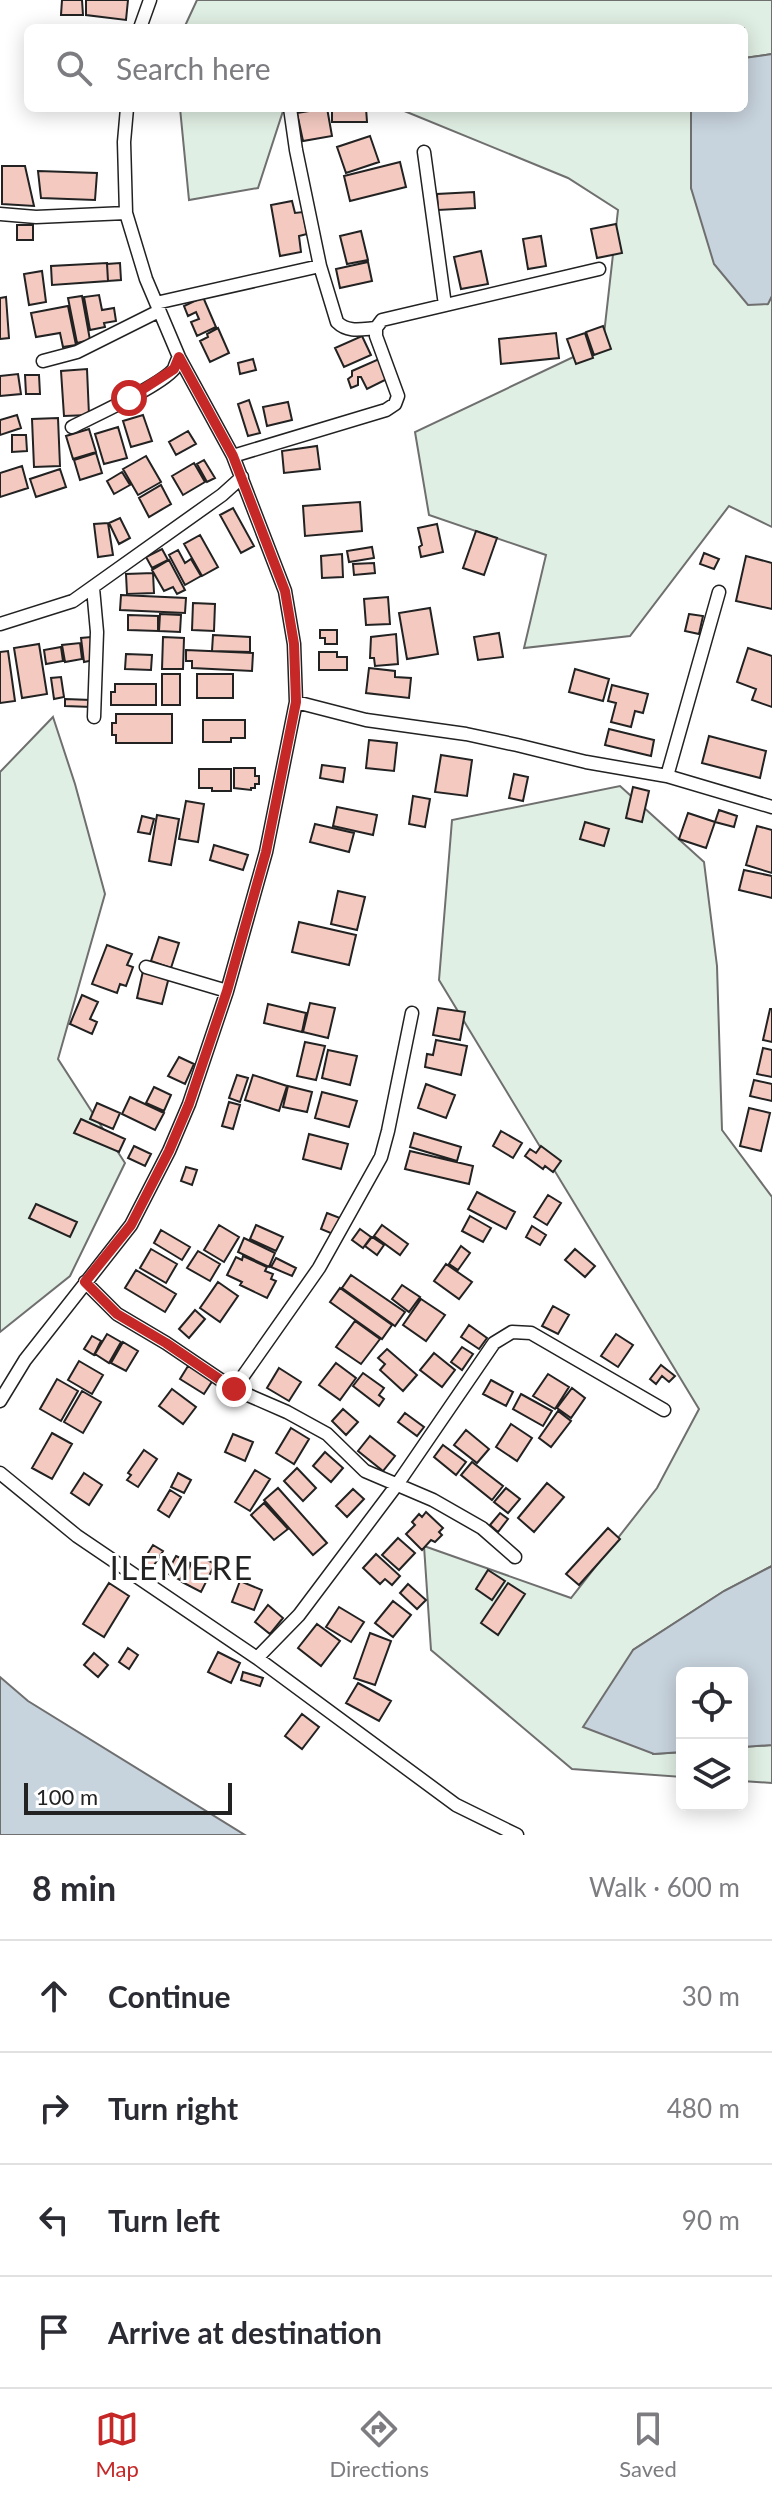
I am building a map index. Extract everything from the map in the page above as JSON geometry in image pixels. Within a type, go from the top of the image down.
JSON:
[{"type":"street","points":[[141,24],[150,0]]},
{"type":"street","points":[[0,1401],[25,1360],[131,1225],[189,1104],[227,991],[266,852],[296,702],[294,644],[285,591],[233,456],[179,357],[146,279],[126,213],[124,142],[127,112]]},
{"type":"street","points":[[291,112],[320,266],[337,322],[343,328],[353,330],[376,328]]},
{"type":"street","points":[[424,152],[445,305]]},
{"type":"street","points":[[0,214],[36,217],[126,213]]},
{"type":"street","points":[[43,361],[77,352],[158,307],[320,266]]},
{"type":"street","points":[[233,456],[386,410],[395,404],[398,396],[376,336],[376,328],[382,320],[599,269]]},
{"type":"street","points":[[72,427],[163,377],[174,369],[179,357]]},
{"type":"street","points":[[0,624],[73,601],[222,495],[242,477]]},
{"type":"street","points":[[93,588],[97,632],[94,717]]},
{"type":"street","points":[[667,776],[719,592]]},
{"type":"street","points":[[296,702],[366,720],[466,734],[586,762],[667,776],[772,807]]},
{"type":"street","points":[[146,967],[227,991]]},
{"type":"street","points":[[234,1389],[319,1268],[381,1157],[412,1013]]},
{"type":"street","points":[[85,1282],[117,1314],[234,1389],[327,1434],[365,1471],[433,1500],[482,1528],[515,1557]]},
{"type":"street","points":[[257,1658],[299,1615],[396,1486],[494,1343],[512,1332],[531,1333],[664,1410]]},
{"type":"street","points":[[0,1473],[77,1536],[257,1658],[456,1805],[517,1835]]},
{"type":"green space","points":[[197,0],[772,0],[772,54],[748,57],[748,24],[186,24]]},
{"type":"green space","points":[[180,112],[283,112],[258,188],[189,200]]},
{"type":"green space","points":[[407,112],[691,112],[691,188],[767,304],[772,296],[772,527],[729,506],[630,636],[524,648],[546,555],[429,515],[415,432],[603,343],[618,210],[568,178]]},
{"type":"green space","points":[[53,717],[105,894],[58,1059],[125,1163],[70,1276],[0,1332],[0,772]]},
{"type":"green space","points":[[620,786],[704,862],[717,966],[722,1130],[772,1197],[772,1566],[724,1591],[633,1650],[653,1754],[676,1752],[676,1777],[572,1769],[431,1650],[424,1546],[571,1598],[657,1488],[699,1409],[439,980],[452,820]]},
{"type":"green space","points":[[772,1745],[772,1783],[748,1781],[748,1747]]},
{"type":"shaded area","points":[[772,54],[772,296],[768,304],[748,305],[714,264],[691,188],[691,112],[748,112],[748,57]]},
{"type":"shaded area","points":[[772,1566],[772,1745],[748,1747],[748,1667],[676,1667],[676,1752],[654,1754],[583,1727],[633,1650],[724,1591]]},
{"type":"shaded area","points":[[0,1677],[28,1701],[245,1835],[0,1835]]},
{"type":"building","points":[[62,0],[82,0],[83,15],[61,15]]},
{"type":"building","points":[[86,0],[128,0],[126,20],[86,15]]},
{"type":"building","points":[[328,112],[332,136],[303,141],[297,113]]},
{"type":"building","points":[[332,112],[366,112],[367,122],[332,122]]},
{"type":"building","points":[[370,136],[379,162],[346,173],[337,147]]},
{"type":"building","points":[[400,162],[406,187],[350,201],[344,176]]},
{"type":"building","points":[[2,166],[25,166],[34,206],[2,204]]},
{"type":"building","points":[[38,171],[97,173],[95,200],[41,198]]},
{"type":"building","points":[[474,192],[475,208],[438,210],[437,194]]},
{"type":"building","points":[[292,201],[295,213],[303,212],[307,234],[299,236],[301,252],[280,256],[271,205]]},
{"type":"building","points":[[616,224],[622,253],[597,258],[591,229]]},
{"type":"building","points":[[17,225],[33,225],[33,240],[17,240]]},
{"type":"building","points":[[361,231],[368,260],[347,264],[340,236]]},
{"type":"building","points":[[541,236],[546,266],[528,269],[523,239]]},
{"type":"building","points":[[481,251],[488,284],[461,289],[454,257]]},
{"type":"building","points":[[368,262],[372,281],[340,288],[336,269]]},
{"type":"building","points":[[107,263],[108,281],[52,285],[51,266]]},
{"type":"building","points":[[120,263],[121,280],[108,281],[107,264]]},
{"type":"building","points":[[42,271],[46,302],[29,305],[24,274]]},
{"type":"building","points":[[99,295],[102,310],[114,308],[116,321],[90,330],[84,297]]},
{"type":"building","points":[[82,296],[90,340],[77,343],[68,298]]},
{"type":"building","points":[[6,297],[9,338],[0,339],[0,298]]},
{"type":"building","points":[[203,297],[216,327],[197,336],[191,322],[199,319],[196,312],[188,316],[184,306]]},
{"type":"building","points":[[68,306],[76,345],[63,347],[60,333],[36,337],[31,313]]},
{"type":"building","points":[[603,326],[611,349],[594,355],[586,332]]},
{"type":"building","points":[[218,328],[229,353],[210,362],[200,341]]},
{"type":"building","points":[[556,333],[559,358],[501,364],[499,339]]},
{"type":"building","points":[[585,333],[593,358],[576,364],[567,339]]},
{"type":"building","points":[[362,336],[371,355],[344,367],[335,348]]},
{"type":"building","points":[[253,359],[256,370],[240,374],[238,363]]},
{"type":"building","points":[[379,359],[387,379],[367,389],[358,377],[358,385],[351,388],[348,379],[352,371]]},
{"type":"building","points":[[87,369],[89,415],[64,416],[61,371]]},
{"type":"building","points":[[18,374],[21,394],[0,396],[0,376]]},
{"type":"building","points":[[25,375],[39,375],[40,394],[26,394]]},
{"type":"building","points":[[249,400],[260,433],[248,436],[238,404]]},
{"type":"building","points":[[288,402],[292,420],[267,426],[263,407]]},
{"type":"building","points":[[17,415],[21,428],[0,435],[0,420]]},
{"type":"building","points":[[143,415],[152,441],[131,447],[123,421]]},
{"type":"building","points":[[58,418],[60,466],[34,467],[32,419]]},
{"type":"building","points":[[118,427],[127,458],[104,464],[95,434]]},
{"type":"building","points":[[89,429],[96,452],[73,459],[66,436]]},
{"type":"building","points":[[188,431],[196,444],[176,455],[169,442]]},
{"type":"building","points":[[12,435],[26,435],[27,451],[12,452]]},
{"type":"building","points":[[317,446],[320,469],[284,473],[282,451]]},
{"type":"building","points":[[96,453],[102,473],[80,480],[74,460]]},
{"type":"building","points":[[146,456],[161,482],[138,495],[123,469]]},
{"type":"building","points":[[204,460],[215,478],[207,482],[197,464]]},
{"type":"building","points":[[194,463],[205,482],[183,495],[172,476]]},
{"type":"building","points":[[22,466],[28,488],[0,497],[0,473]]},
{"type":"building","points":[[60,469],[66,487],[36,497],[30,479]]},
{"type":"building","points":[[122,472],[130,485],[114,494],[107,481]]},
{"type":"building","points":[[161,485],[171,504],[149,517],[139,498]]},
{"type":"building","points":[[360,502],[362,531],[305,536],[303,506]]},
{"type":"building","points":[[233,508],[254,546],[241,553],[220,515]]},
{"type":"building","points":[[120,518],[130,538],[119,544],[109,523]]},
{"type":"building","points":[[108,523],[113,555],[98,557],[94,524]]},
{"type":"building","points":[[437,524],[443,552],[421,557],[418,528]]},
{"type":"building","points":[[476,531],[497,538],[484,575],[463,568]]},
{"type":"building","points":[[200,535],[218,567],[202,576],[184,544]]},
{"type":"building","points":[[372,547],[374,558],[349,562],[347,551]]},
{"type":"building","points":[[162,549],[168,560],[152,568],[146,557]]},
{"type":"building","points":[[178,550],[185,563],[191,559],[201,576],[185,585],[169,555]]},
{"type":"building","points":[[704,553],[719,559],[714,569],[700,564]]},
{"type":"building","points":[[342,554],[343,577],[322,578],[321,556]]},
{"type":"building","points":[[746,556],[772,563],[772,609],[736,601]]},
{"type":"building","points":[[169,560],[185,590],[177,594],[173,587],[164,591],[152,570]]},
{"type":"building","points":[[374,563],[375,573],[354,575],[353,564]]},
{"type":"building","points":[[153,573],[154,593],[127,594],[126,574]]},
{"type":"building","points":[[121,595],[186,598],[185,613],[120,610]]},
{"type":"building","points":[[388,597],[390,624],[366,625],[364,599]]},
{"type":"building","points":[[193,603],[215,604],[214,631],[192,630]]},
{"type":"building","points":[[430,608],[438,654],[407,659],[399,613]]},
{"type":"building","points":[[160,614],[181,615],[180,632],[159,631]]},
{"type":"building","points":[[689,614],[703,616],[699,634],[685,631]]},
{"type":"building","points":[[128,615],[158,616],[158,631],[128,630]]},
{"type":"building","points":[[320,630],[337,630],[337,644],[325,644],[325,638],[320,638]]},
{"type":"building","points":[[499,633],[503,657],[478,660],[474,637]]},
{"type":"building","points":[[396,634],[398,664],[375,666],[374,658],[370,658],[371,637]]},
{"type":"building","points":[[213,635],[250,637],[250,652],[212,651]]},
{"type":"building","points":[[91,637],[94,660],[84,662],[81,638]]},
{"type":"building","points":[[163,637],[184,638],[183,669],[162,669]]},
{"type":"building","points":[[80,643],[82,659],[65,662],[62,645]]},
{"type":"building","points":[[39,644],[47,694],[22,698],[14,648]]},
{"type":"building","points":[[61,647],[63,661],[46,664],[44,650]]},
{"type":"building","points":[[748,648],[772,656],[772,707],[752,700],[756,689],[737,682]]},
{"type":"building","points":[[186,650],[253,653],[252,671],[192,668],[192,661],[186,661]]},
{"type":"building","points":[[8,651],[15,701],[0,703],[0,652]]},
{"type":"building","points":[[319,652],[337,652],[337,657],[347,657],[347,670],[319,670]]},
{"type":"building","points":[[126,654],[152,655],[151,670],[125,669]]},
{"type":"building","points":[[369,668],[395,671],[395,677],[411,678],[409,698],[366,693]]},
{"type":"building","points":[[575,669],[609,679],[603,701],[569,692]]},
{"type":"building","points":[[162,674],[180,674],[180,705],[162,705]]},
{"type":"building","points":[[197,674],[233,674],[233,698],[197,698]]},
{"type":"building","points":[[61,677],[64,697],[54,699],[51,678]]},
{"type":"building","points":[[115,684],[156,684],[156,705],[111,705],[111,692],[115,692]]},
{"type":"building","points":[[612,685],[648,694],[643,713],[635,711],[631,727],[611,722],[616,703],[608,701]]},
{"type":"building","points":[[65,699],[91,700],[91,707],[65,706]]},
{"type":"building","points":[[116,714],[172,714],[172,743],[116,743],[112,723],[116,723]]},
{"type":"building","points":[[203,720],[245,720],[245,738],[231,738],[231,742],[203,742]]},
{"type":"building","points":[[609,729],[654,740],[651,756],[605,745]]},
{"type":"building","points":[[709,736],[766,751],[760,778],[702,763]]},
{"type":"building","points":[[369,740],[397,743],[394,771],[366,768]]},
{"type":"building","points":[[441,755],[472,760],[467,796],[435,792]]},
{"type":"building","points":[[322,765],[345,768],[343,782],[320,778]]},
{"type":"building","points":[[234,768],[255,768],[259,784],[251,790],[234,788]]},
{"type":"building","points":[[199,769],[231,769],[231,791],[199,788]]},
{"type":"building","points":[[514,774],[528,777],[523,801],[509,798]]},
{"type":"building","points":[[633,787],[649,791],[642,822],[626,818]]},
{"type":"building","points":[[413,796],[430,799],[425,827],[409,824]]},
{"type":"building","points":[[186,801],[204,804],[198,842],[179,839]]},
{"type":"building","points":[[337,807],[377,815],[373,835],[333,826]]},
{"type":"building","points":[[719,810],[737,816],[734,827],[715,822]]},
{"type":"building","points":[[688,813],[715,822],[706,848],[679,839]]},
{"type":"building","points":[[157,815],[179,819],[171,865],[149,861]]},
{"type":"building","points":[[142,816],[154,819],[150,834],[138,832]]},
{"type":"building","points":[[585,822],[609,829],[604,846],[580,839]]},
{"type":"building","points":[[315,824],[354,833],[349,852],[310,842]]},
{"type":"building","points":[[757,826],[772,830],[772,873],[746,865]]},
{"type":"building","points":[[214,845],[248,855],[243,870],[210,860]]},
{"type":"building","points":[[744,870],[772,876],[772,898],[739,890]]},
{"type":"building","points":[[338,891],[365,897],[357,930],[331,924]]},
{"type":"building","points":[[299,922],[356,935],[349,965],[292,952]]},
{"type":"building","points":[[159,937],[179,943],[171,968],[151,961]]},
{"type":"building","points":[[107,945],[132,954],[127,965],[133,967],[126,986],[120,984],[117,993],[92,984]]},
{"type":"building","points":[[143,971],[169,977],[162,1004],[137,998]]},
{"type":"building","points":[[82,995],[98,1002],[90,1019],[97,1022],[92,1034],[70,1024]]},
{"type":"building","points":[[310,1003],[335,1008],[328,1038],[303,1032]]},
{"type":"building","points":[[268,1004],[306,1013],[302,1032],[264,1023]]},
{"type":"building","points":[[438,1008],[465,1012],[460,1040],[433,1035]]},
{"type":"building","points":[[772,1009],[772,1042],[763,1040]]},
{"type":"building","points":[[436,1040],[467,1046],[461,1075],[425,1067],[427,1054],[433,1055]]},
{"type":"building","points":[[305,1042],[325,1046],[316,1080],[297,1076]]},
{"type":"building","points":[[763,1048],[772,1050],[772,1077],[757,1074]]},
{"type":"building","points":[[328,1050],[357,1056],[350,1085],[322,1078]]},
{"type":"building","points":[[179,1057],[194,1064],[185,1084],[168,1076]]},
{"type":"building","points":[[237,1075],[248,1078],[240,1102],[229,1098]]},
{"type":"building","points":[[253,1075],[287,1086],[279,1111],[245,1100]]},
{"type":"building","points":[[754,1080],[772,1084],[772,1101],[750,1096]]},
{"type":"building","points":[[426,1084],[455,1095],[446,1118],[418,1108]]},
{"type":"building","points":[[288,1086],[312,1092],[307,1112],[283,1107]]},
{"type":"building","points":[[154,1087],[171,1095],[164,1111],[146,1103]]},
{"type":"building","points":[[322,1092],[357,1101],[349,1127],[315,1118]]},
{"type":"building","points":[[130,1097],[164,1113],[155,1130],[122,1114]]},
{"type":"building","points":[[229,1102],[240,1105],[233,1129],[222,1126]]},
{"type":"building","points":[[97,1103],[120,1113],[113,1129],[90,1119]]},
{"type":"building","points":[[749,1108],[770,1113],[761,1151],[740,1146]]},
{"type":"building","points":[[81,1119],[125,1139],[119,1152],[74,1133]]},
{"type":"building","points":[[501,1131],[522,1143],[513,1158],[493,1146]]},
{"type":"building","points":[[414,1133],[461,1147],[457,1161],[410,1147]]},
{"type":"building","points":[[309,1134],[348,1144],[341,1169],[303,1159]]},
{"type":"building","points":[[134,1146],[151,1154],[145,1166],[128,1158]]},
{"type":"building","points":[[541,1146],[561,1161],[553,1172],[525,1156],[530,1149],[536,1153]]},
{"type":"building","points":[[410,1151],[473,1166],[469,1184],[405,1169]]},
{"type":"building","points":[[186,1167],[197,1170],[192,1185],[181,1181]]},
{"type":"building","points":[[477,1192],[515,1212],[506,1229],[468,1209]]},
{"type":"building","points":[[548,1195],[561,1203],[547,1225],[534,1217]]},
{"type":"building","points":[[36,1204],[77,1222],[70,1237],[29,1218]]},
{"type":"building","points":[[327,1213],[340,1218],[333,1234],[321,1229]]},
{"type":"building","points":[[470,1216],[491,1228],[483,1242],[462,1231]]},
{"type":"building","points":[[219,1225],[239,1237],[224,1262],[204,1250]]},
{"type":"building","points":[[256,1225],[283,1237],[276,1251],[250,1239]]},
{"type":"building","points":[[382,1225],[408,1244],[400,1255],[374,1236]]},
{"type":"building","points":[[532,1226],[546,1235],[540,1245],[526,1237]]},
{"type":"building","points":[[360,1229],[371,1237],[363,1248],[352,1240]]},
{"type":"building","points":[[161,1230],[190,1247],[182,1260],[154,1243]]},
{"type":"building","points":[[372,1237],[384,1245],[377,1255],[365,1246]]},
{"type":"building","points":[[244,1238],[275,1253],[269,1267],[238,1252]]},
{"type":"building","points":[[461,1246],[470,1253],[458,1270],[449,1264]]},
{"type":"building","points":[[151,1249],[177,1264],[166,1283],[140,1268]]},
{"type":"building","points":[[575,1249],[595,1266],[585,1277],[565,1260]]},
{"type":"building","points":[[198,1251],[220,1264],[210,1281],[187,1268]]},
{"type":"building","points":[[243,1256],[267,1267],[265,1271],[273,1274],[271,1279],[276,1281],[267,1298],[227,1275],[236,1257],[242,1260]]},
{"type":"building","points":[[276,1258],[296,1268],[292,1276],[271,1267]]},
{"type":"building","points":[[446,1264],[472,1282],[459,1299],[434,1281]]},
{"type":"building","points":[[136,1270],[176,1294],[165,1312],[125,1288]]},
{"type":"building","points":[[351,1275],[405,1312],[395,1326],[342,1288]]},
{"type":"building","points":[[218,1282],[238,1296],[220,1322],[200,1308]]},
{"type":"building","points":[[402,1285],[420,1297],[409,1312],[392,1299]]},
{"type":"building","points":[[340,1288],[392,1325],[382,1339],[330,1302]]},
{"type":"building","points":[[421,1299],[445,1315],[426,1341],[403,1325]]},
{"type":"building","points":[[553,1306],[569,1315],[558,1334],[542,1326]]},
{"type":"building","points":[[195,1310],[205,1319],[189,1338],[179,1329]]},
{"type":"building","points":[[355,1321],[380,1339],[361,1364],[336,1347]]},
{"type":"building","points":[[469,1325],[487,1338],[479,1349],[461,1337]]},
{"type":"building","points":[[107,1334],[121,1342],[109,1363],[95,1354]]},
{"type":"building","points":[[616,1334],[633,1345],[618,1367],[601,1356]]},
{"type":"building","points":[[92,1336],[101,1341],[94,1355],[84,1349]]},
{"type":"building","points":[[123,1342],[138,1351],[126,1371],[111,1363]]},
{"type":"building","points":[[462,1347],[473,1354],[462,1370],[451,1362]]},
{"type":"building","points":[[387,1349],[417,1375],[403,1391],[380,1370],[385,1364],[378,1358]]},
{"type":"building","points":[[434,1353],[455,1370],[442,1387],[420,1370]]},
{"type":"building","points":[[79,1361],[103,1375],[92,1394],[68,1380]]},
{"type":"building","points":[[336,1363],[356,1378],[340,1400],[319,1385]]},
{"type":"building","points":[[661,1365],[675,1376],[669,1382],[662,1376],[656,1384],[650,1379]]},
{"type":"building","points":[[188,1366],[213,1380],[204,1394],[180,1379]]},
{"type":"building","points":[[279,1368],[301,1382],[289,1401],[267,1388]]},
{"type":"building","points":[[363,1373],[384,1388],[379,1395],[384,1399],[379,1406],[353,1386]]},
{"type":"building","points":[[548,1374],[569,1387],[555,1409],[533,1396]]},
{"type":"building","points":[[57,1379],[78,1391],[61,1421],[40,1409]]},
{"type":"building","points":[[491,1380],[513,1392],[506,1406],[483,1394]]},
{"type":"building","points":[[572,1388],[585,1398],[571,1418],[557,1408]]},
{"type":"building","points":[[172,1389],[196,1407],[183,1424],[159,1406]]},
{"type":"building","points":[[82,1391],[101,1402],[83,1433],[64,1422]]},
{"type":"building","points":[[521,1394],[552,1411],[543,1426],[513,1409]]},
{"type":"building","points":[[343,1409],[358,1422],[346,1435],[332,1421]]},
{"type":"building","points":[[558,1411],[571,1421],[551,1447],[539,1438]]},
{"type":"building","points":[[405,1413],[424,1427],[417,1436],[398,1422]]},
{"type":"building","points":[[511,1424],[532,1438],[517,1461],[496,1447]]},
{"type":"building","points":[[291,1428],[309,1439],[294,1464],[276,1453]]},
{"type":"building","points":[[466,1430],[489,1449],[477,1463],[454,1445]]},
{"type":"building","points":[[52,1433],[72,1444],[52,1479],[32,1468]]},
{"type":"building","points":[[233,1434],[253,1442],[245,1461],[225,1452]]},
{"type":"building","points":[[370,1436],[395,1456],[383,1471],[358,1451]]},
{"type":"building","points":[[443,1445],[466,1462],[456,1475],[434,1457]]},
{"type":"building","points":[[144,1450],[157,1459],[138,1487],[127,1480],[131,1475],[128,1473]]},
{"type":"building","points":[[325,1452],[343,1468],[331,1482],[313,1466]]},
{"type":"building","points":[[472,1462],[503,1486],[492,1500],[461,1475]]},
{"type":"building","points":[[297,1468],[316,1488],[303,1501],[284,1481]]},
{"type":"building","points":[[255,1470],[270,1479],[250,1511],[235,1502]]},
{"type":"building","points":[[84,1473],[102,1485],[89,1505],[71,1493]]},
{"type":"building","points":[[178,1473],[191,1480],[184,1493],[171,1487]]},
{"type":"building","points":[[547,1483],[564,1497],[534,1532],[518,1518]]},
{"type":"building","points":[[278,1488],[327,1543],[313,1555],[264,1500]]},
{"type":"building","points":[[506,1488],[520,1499],[508,1513],[494,1502]]},
{"type":"building","points":[[353,1489],[364,1499],[347,1517],[336,1506]]},
{"type":"building","points":[[170,1490],[181,1497],[169,1517],[158,1510]]},
{"type":"building","points":[[264,1503],[288,1529],[274,1540],[251,1515]]},
{"type":"building","points":[[426,1512],[443,1528],[439,1532],[442,1535],[435,1542],[431,1540],[422,1550],[406,1534],[415,1525],[412,1522],[419,1514],[422,1517]]},
{"type":"building","points":[[500,1513],[508,1519],[498,1532],[490,1525]]},
{"type":"building","points":[[608,1528],[620,1539],[579,1585],[566,1574]]},
{"type":"building","points":[[398,1538],[415,1553],[399,1570],[382,1555]]},
{"type":"building","points":[[153,1545],[163,1551],[151,1570],[141,1564]]},
{"type":"building","points":[[196,1554],[215,1564],[201,1592],[182,1582]]},
{"type":"building","points":[[376,1554],[400,1576],[392,1585],[385,1579],[380,1584],[363,1568]]},
{"type":"building","points":[[176,1556],[190,1563],[180,1580],[167,1573]]},
{"type":"building","points":[[488,1570],[505,1581],[492,1600],[476,1589]]},
{"type":"building","points":[[240,1581],[262,1590],[254,1610],[232,1602]]},
{"type":"building","points":[[109,1583],[129,1596],[104,1637],[83,1624]]},
{"type":"building","points":[[508,1583],[525,1594],[498,1635],[481,1623]]},
{"type":"building","points":[[408,1584],[426,1600],[417,1609],[400,1593]]},
{"type":"building","points":[[393,1601],[411,1615],[393,1637],[375,1623]]},
{"type":"building","points":[[268,1605],[283,1618],[270,1634],[255,1622]]},
{"type":"building","points":[[339,1607],[364,1622],[351,1642],[326,1627]]},
{"type":"building","points":[[317,1624],[340,1641],[321,1666],[298,1648]]},
{"type":"building","points":[[370,1633],[391,1641],[375,1685],[354,1678]]},
{"type":"building","points":[[128,1648],[138,1655],[129,1669],[119,1662]]},
{"type":"building","points":[[218,1652],[240,1663],[231,1683],[208,1672]]},
{"type":"building","points":[[94,1653],[108,1665],[98,1677],[84,1665]]},
{"type":"building","points":[[243,1672],[263,1678],[260,1686],[241,1680]]},
{"type":"building","points":[[358,1683],[391,1701],[379,1721],[346,1703]]},
{"type":"building","points":[[302,1714],[319,1727],[302,1749],[285,1736]]},
{"type":"district","name":"ILEMERE","points":[[182,1569]]},
{"type":"route","points":[[129,398],[174,369],[179,357],[242,477],[285,591],[294,644],[296,702],[266,852],[227,991],[189,1104],[169,1151],[131,1225],[85,1282],[117,1314],[234,1389]]}]
